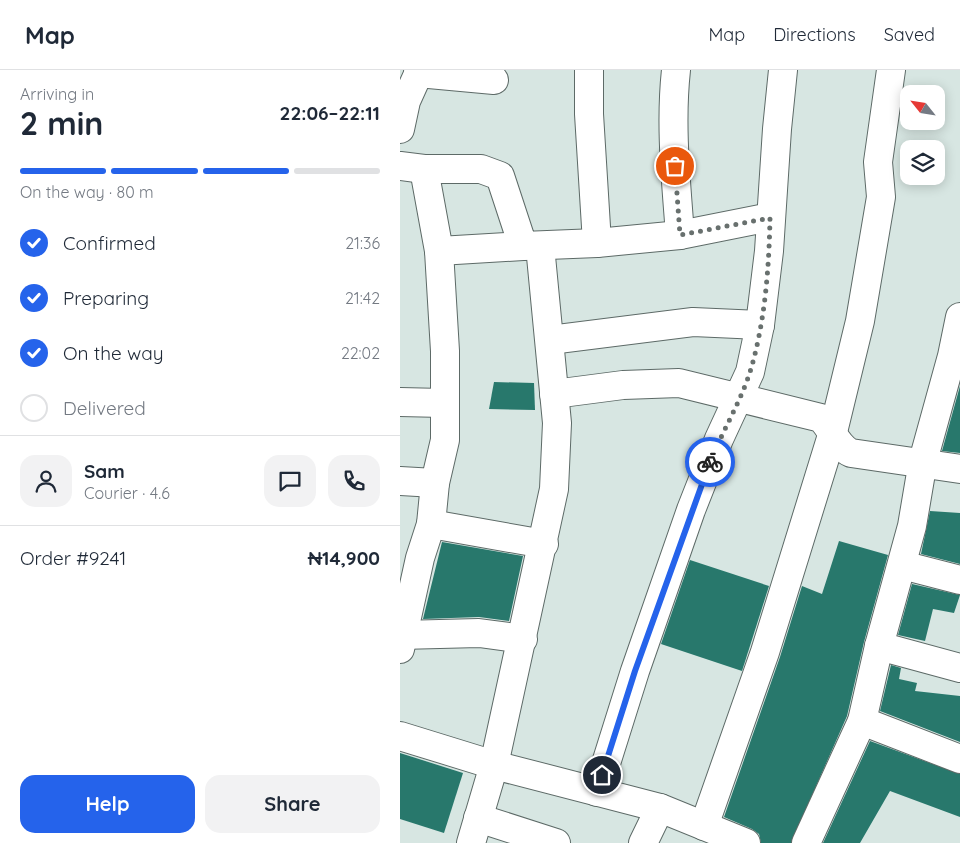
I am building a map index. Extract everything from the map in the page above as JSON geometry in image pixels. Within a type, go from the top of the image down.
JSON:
[{"type":"street","points":[[590,70],[589,114],[597,244]]},
{"type":"street","points":[[676,70],[673,132],[680,235]]},
{"type":"street","points":[[597,792],[635,671],[691,510],[719,439],[740,398],[750,372],[760,325],[769,251],[770,218],[783,70]]},
{"type":"street","points":[[704,826],[765,652],[833,432],[860,321],[881,197],[878,162],[891,70]]},
{"type":"street","points":[[400,129],[406,101],[419,71],[494,80]]},
{"type":"street","points":[[523,639],[479,634],[401,640],[410,556],[431,524],[435,483],[444,440],[445,352],[439,250],[412,168],[481,169],[500,176],[532,246],[550,340],[557,423],[554,489],[544,544],[523,639],[494,765],[474,830],[556,843]]},
{"type":"street","points":[[439,250],[597,244],[680,235],[770,218]]},
{"type":"street","points":[[806,843],[862,721],[879,646],[916,511],[923,461],[952,356],[960,317]]},
{"type":"street","points":[[550,340],[693,322],[760,325]]},
{"type":"street","points":[[554,394],[623,386],[679,383],[821,418],[833,432],[840,445],[851,453],[923,461],[960,468]]},
{"type":"street","points":[[400,402],[443,403]]},
{"type":"street","points":[[400,481],[435,483]]},
{"type":"street","points":[[431,524],[544,544]]},
{"type":"street","points":[[902,565],[960,580]]},
{"type":"street","points":[[879,646],[960,668]]},
{"type":"street","points":[[862,721],[960,759]]},
{"type":"street","points":[[400,736],[494,765],[660,808],[744,843]]},
{"type":"street","points":[[643,843],[660,808]]},
{"type":"building","points":[[494,382],[534,383],[535,410],[489,409]]},
{"type":"building","points":[[960,386],[960,453],[942,451]]},
{"type":"building","points":[[930,511],[960,513],[960,564],[921,554]]},
{"type":"building","points":[[839,541],[888,555],[864,642],[847,716],[791,843],[761,843],[759,834],[752,829],[724,817],[780,657],[802,586],[822,594]]},
{"type":"building","points":[[442,542],[523,556],[509,621],[479,617],[423,619]]},
{"type":"building","points":[[690,560],[769,586],[742,671],[661,644]]},
{"type":"building","points":[[912,584],[960,595],[954,613],[933,609],[925,641],[898,635]]},
{"type":"building","points":[[891,665],[901,668],[899,679],[917,683],[915,691],[960,696],[960,742],[880,711]]},
{"type":"building","points":[[870,741],[960,774],[960,817],[890,791],[860,843],[823,843]]},
{"type":"building","points":[[400,753],[463,773],[444,833],[400,819]]},
{"type":"way so far","points":[[675,166],[680,235],[753,219],[770,218],[769,251],[760,325],[750,372],[710,462]]},
{"type":"route","points":[[602,775],[635,671],[691,510],[710,462]]}]
